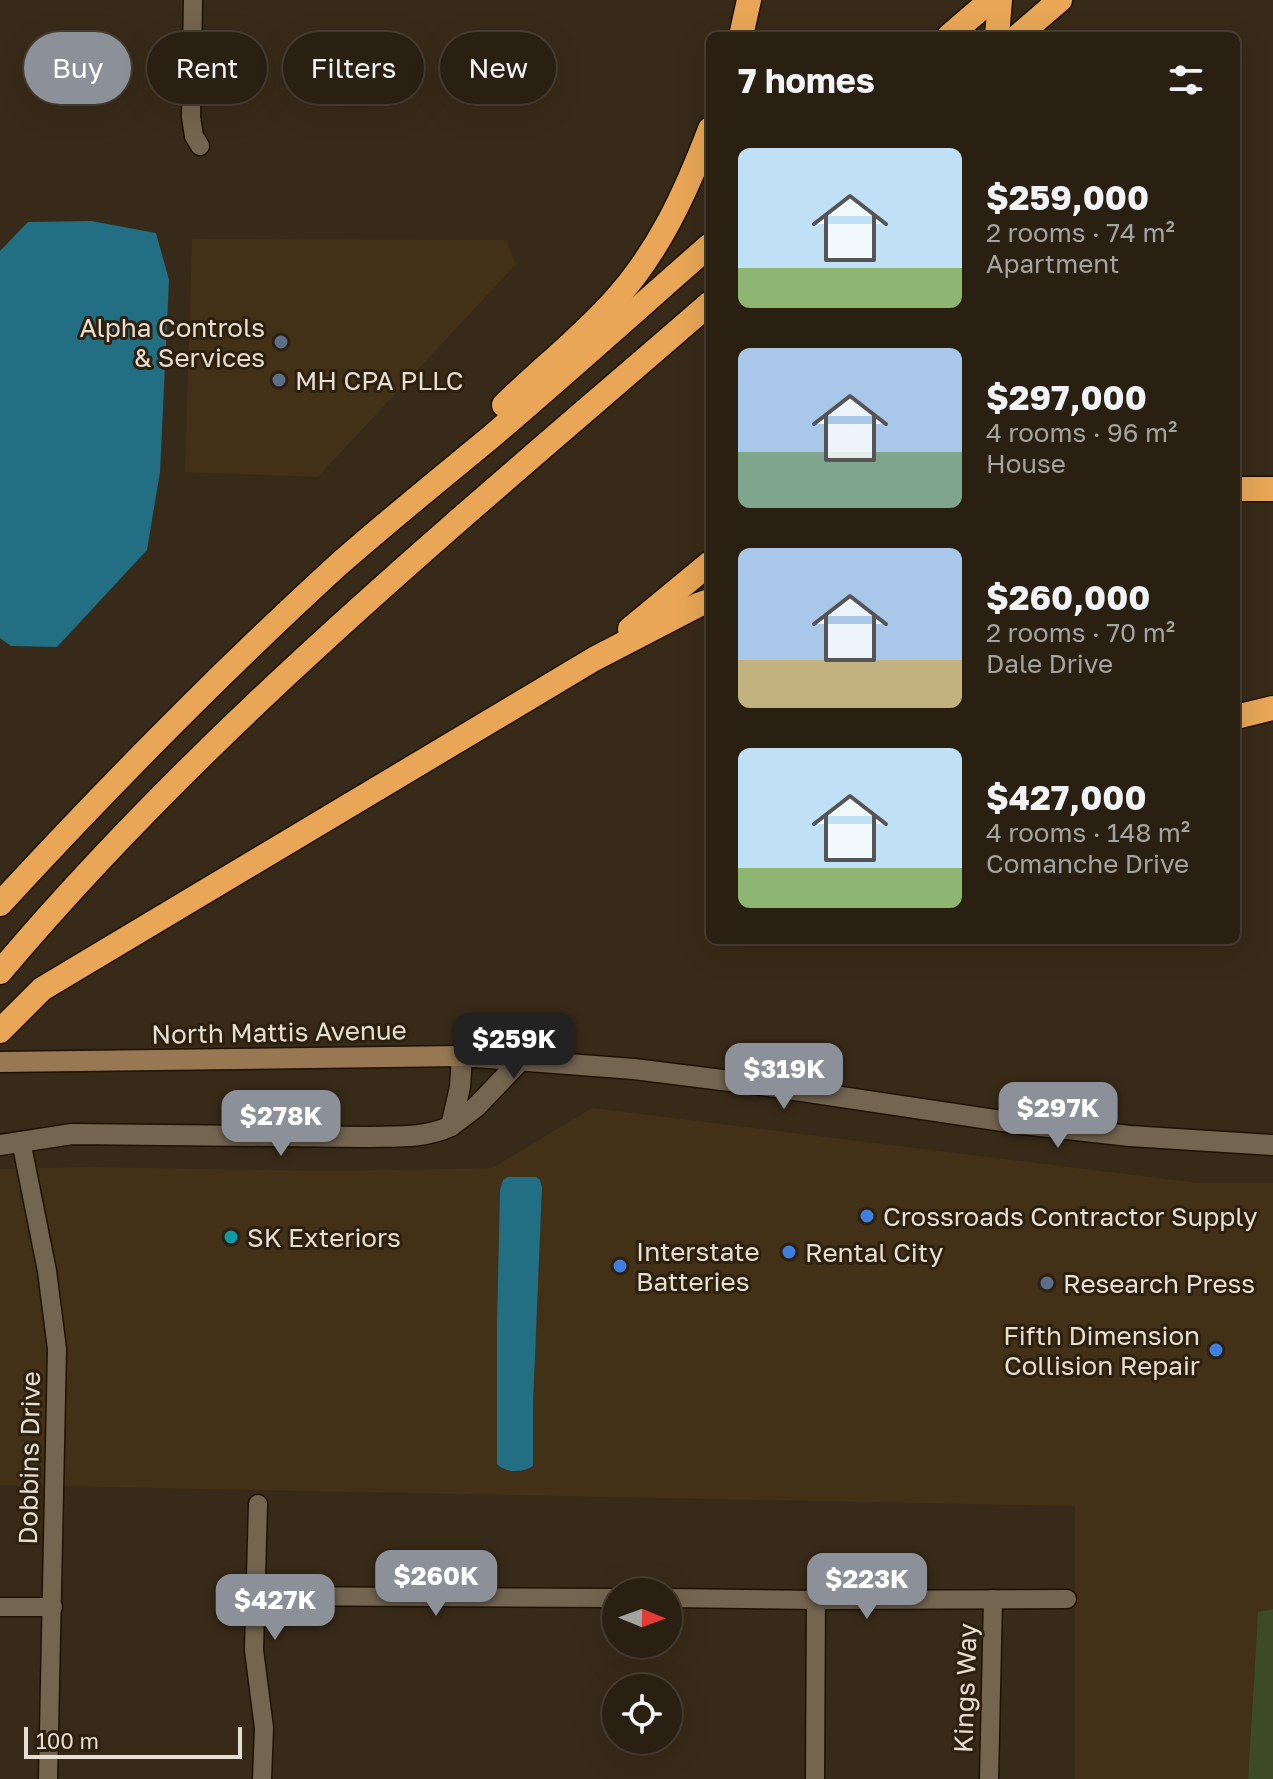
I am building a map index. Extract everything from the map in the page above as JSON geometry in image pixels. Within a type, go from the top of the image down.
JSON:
[{"type":"highway","points":[[742,32],[749,0]]},
{"type":"highway","points":[[954,32],[991,0]]},
{"type":"highway","points":[[997,32],[1000,0]]},
{"type":"highway","points":[[1023,32],[1060,0]]},
{"type":"highway","points":[[1043,32],[1069,0]]},
{"type":"highway","points":[[400,511],[474,433],[612,303],[637,273],[668,225],[706,138]]},
{"type":"highway","points":[[0,904],[138,757],[246,651],[400,511],[492,436],[706,249]]},
{"type":"highway","points":[[0,972],[51,911],[216,741],[390,581],[706,306]]},
{"type":"highway","points":[[1240,489],[1273,489]]},
{"type":"highway","points":[[594,659],[706,566]]},
{"type":"highway","points":[[0,1031],[42,989],[594,659],[706,602]]},
{"type":"highway","points":[[1240,716],[1273,708]]},
{"type":"main road","name":"North Mattis Avenue","points":[[2,1062],[462,1056]]},
{"type":"street","points":[[193,0],[191,117],[194,136],[200,146]]},
{"type":"street","points":[[451,1126],[460,1087],[462,1056]]},
{"type":"street","name":"North Mattis Avenue","points":[[462,1056],[634,1069],[1022,1124],[1130,1136],[1273,1145]]},
{"type":"street","points":[[0,1145],[72,1134],[412,1136],[436,1133],[476,1107],[521,1060]]},
{"type":"street","name":"Dobbins Drive","points":[[21,1141],[47,1271],[57,1349],[48,1779]]},
{"type":"street","points":[[258,1504],[254,1650],[264,1728],[262,1779]]},
{"type":"street","points":[[256,1596],[602,1598]]},
{"type":"street","points":[[682,1598],[1067,1599]]},
{"type":"street","name":"Kings Way","points":[[989,1779],[993,1599]]},
{"type":"street","points":[[815,1779],[816,1600]]},
{"type":"street","points":[[0,1607],[53,1607]]},
{"type":"shaded area","points":[[192,239],[506,240],[516,264],[318,477],[185,472]]},
{"type":"shaded area","points":[[592,1108],[1199,1183],[1273,1183],[1273,1609],[1258,1613],[1248,1779],[1075,1779],[1075,1506],[0,1485],[0,1169],[89,1167],[332,1171],[492,1168]]},
{"type":"green space","points":[[1273,1609],[1273,1779],[1248,1779],[1258,1612]]},
{"type":"water","points":[[91,221],[156,233],[169,280],[160,472],[147,550],[57,647],[11,646],[0,638],[0,251],[28,222]]},
{"type":"water","points":[[508,1177],[536,1177],[542,1187],[533,1466],[514,1471],[497,1464],[500,1190],[503,1180]]},
{"type":"place","name":"Alpha Controls & Services","points":[[281,342]]},
{"type":"place","name":"MH CPA PLLC","points":[[279,380]]},
{"type":"place","name":"Crossroads Contractor Supply","points":[[867,1216]]},
{"type":"place","name":"SK Exteriors","points":[[231,1237]]},
{"type":"place","name":"Rental City","points":[[789,1252]]},
{"type":"place","name":"Interstate Batteries","points":[[620,1266]]},
{"type":"place","name":"Research Press","points":[[1047,1283]]},
{"type":"place","name":"Fifth Dimension Collision Repair","points":[[1216,1350]]}]
